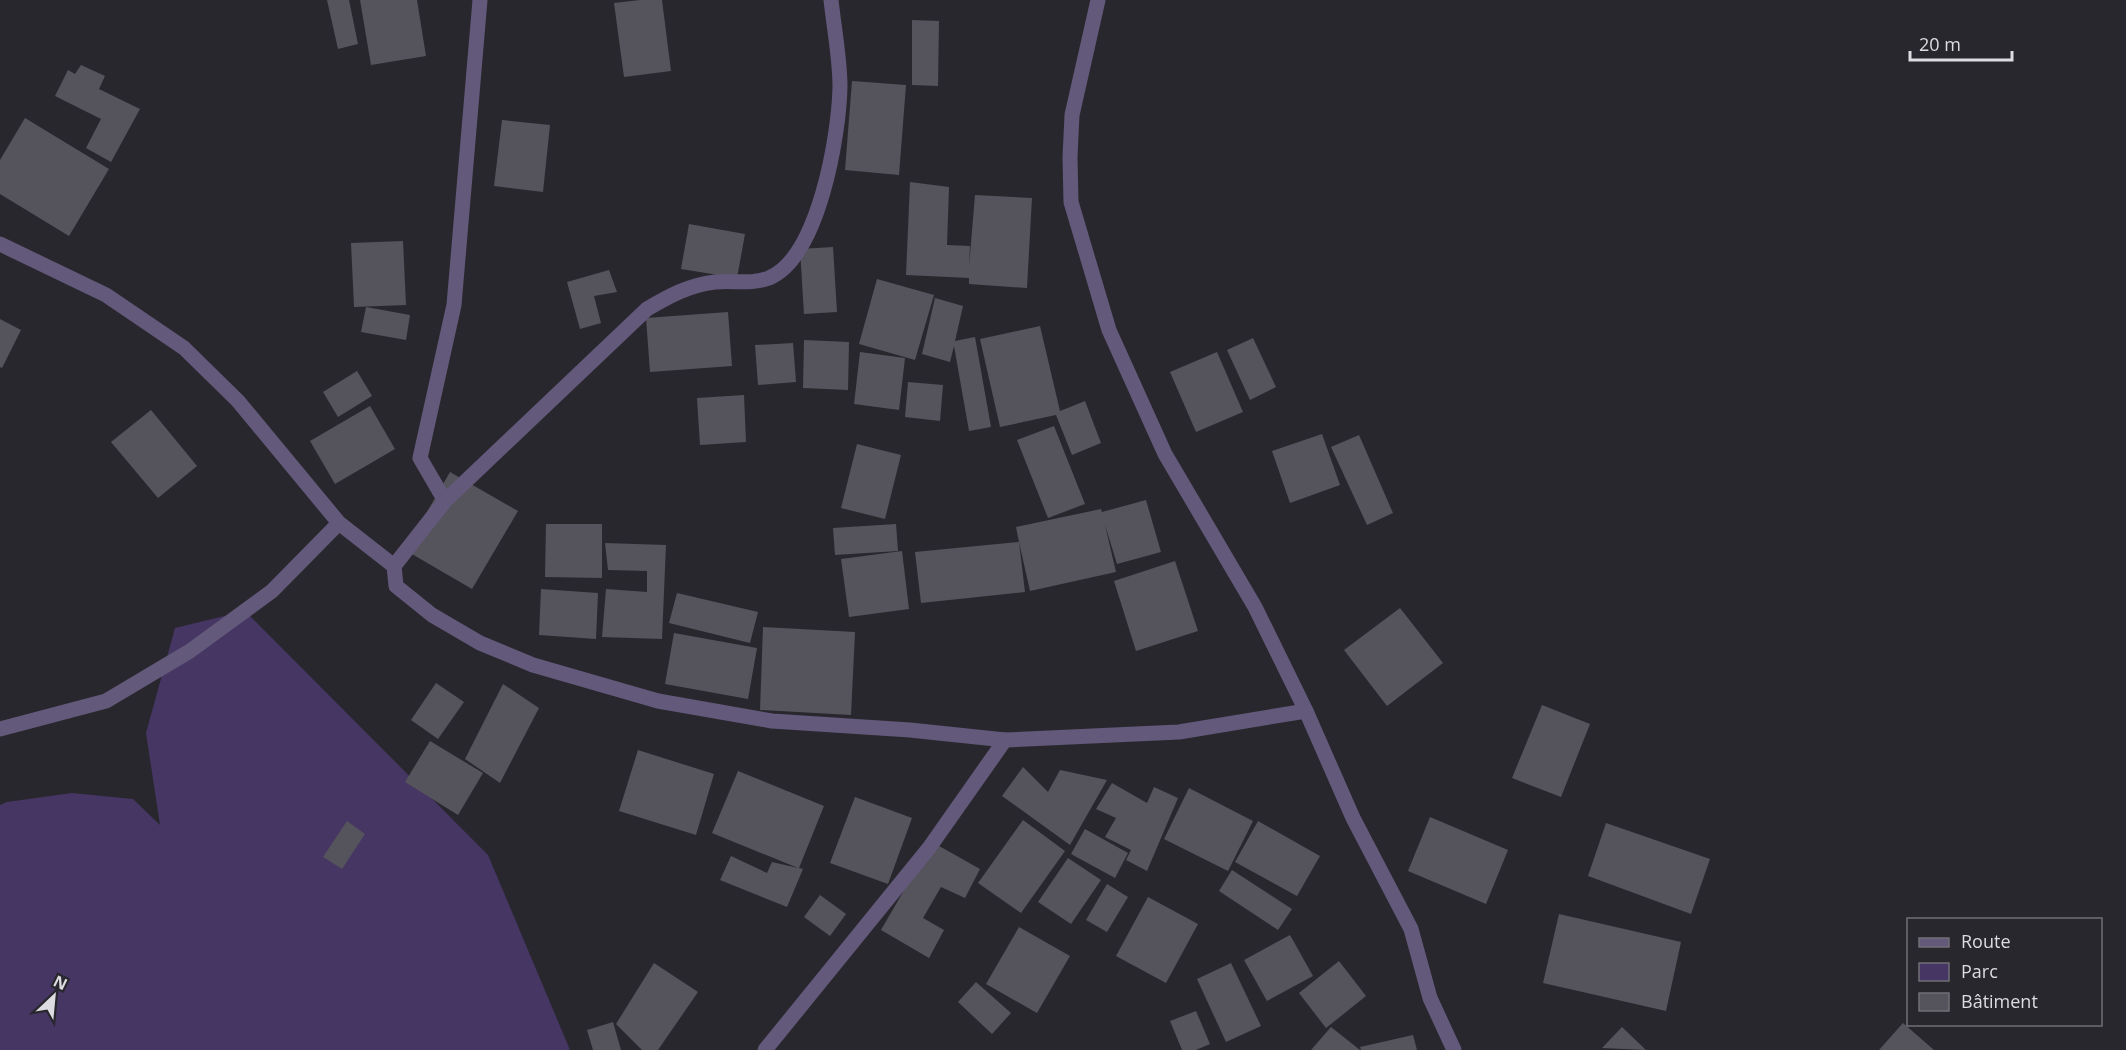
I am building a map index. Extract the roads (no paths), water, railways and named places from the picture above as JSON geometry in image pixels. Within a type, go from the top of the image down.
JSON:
[{"type":"street","points":[[444,501],[420,458],[454,305],[480,0]]},
{"type":"street","points":[[831,0],[840,86],[830,170],[813,222],[788,264],[771,277],[748,284],[716,282],[680,290],[647,309],[444,501],[394,566],[396,586],[432,615],[480,643],[533,665],[658,701],[772,721],[910,730],[1005,740],[1179,732],[1306,711]]},
{"type":"street","points":[[1098,0],[1072,116],[1071,202],[1109,330],[1165,454],[1255,607],[1306,711],[1353,818],[1411,929],[1430,998],[1454,1050]]},
{"type":"street","points":[[0,244],[106,294],[184,348],[238,401],[339,522],[394,566]]},
{"type":"street","points":[[0,729],[106,701],[190,651],[273,591],[339,522]]},
{"type":"street","points":[[765,1050],[929,848],[1005,740]]}]
